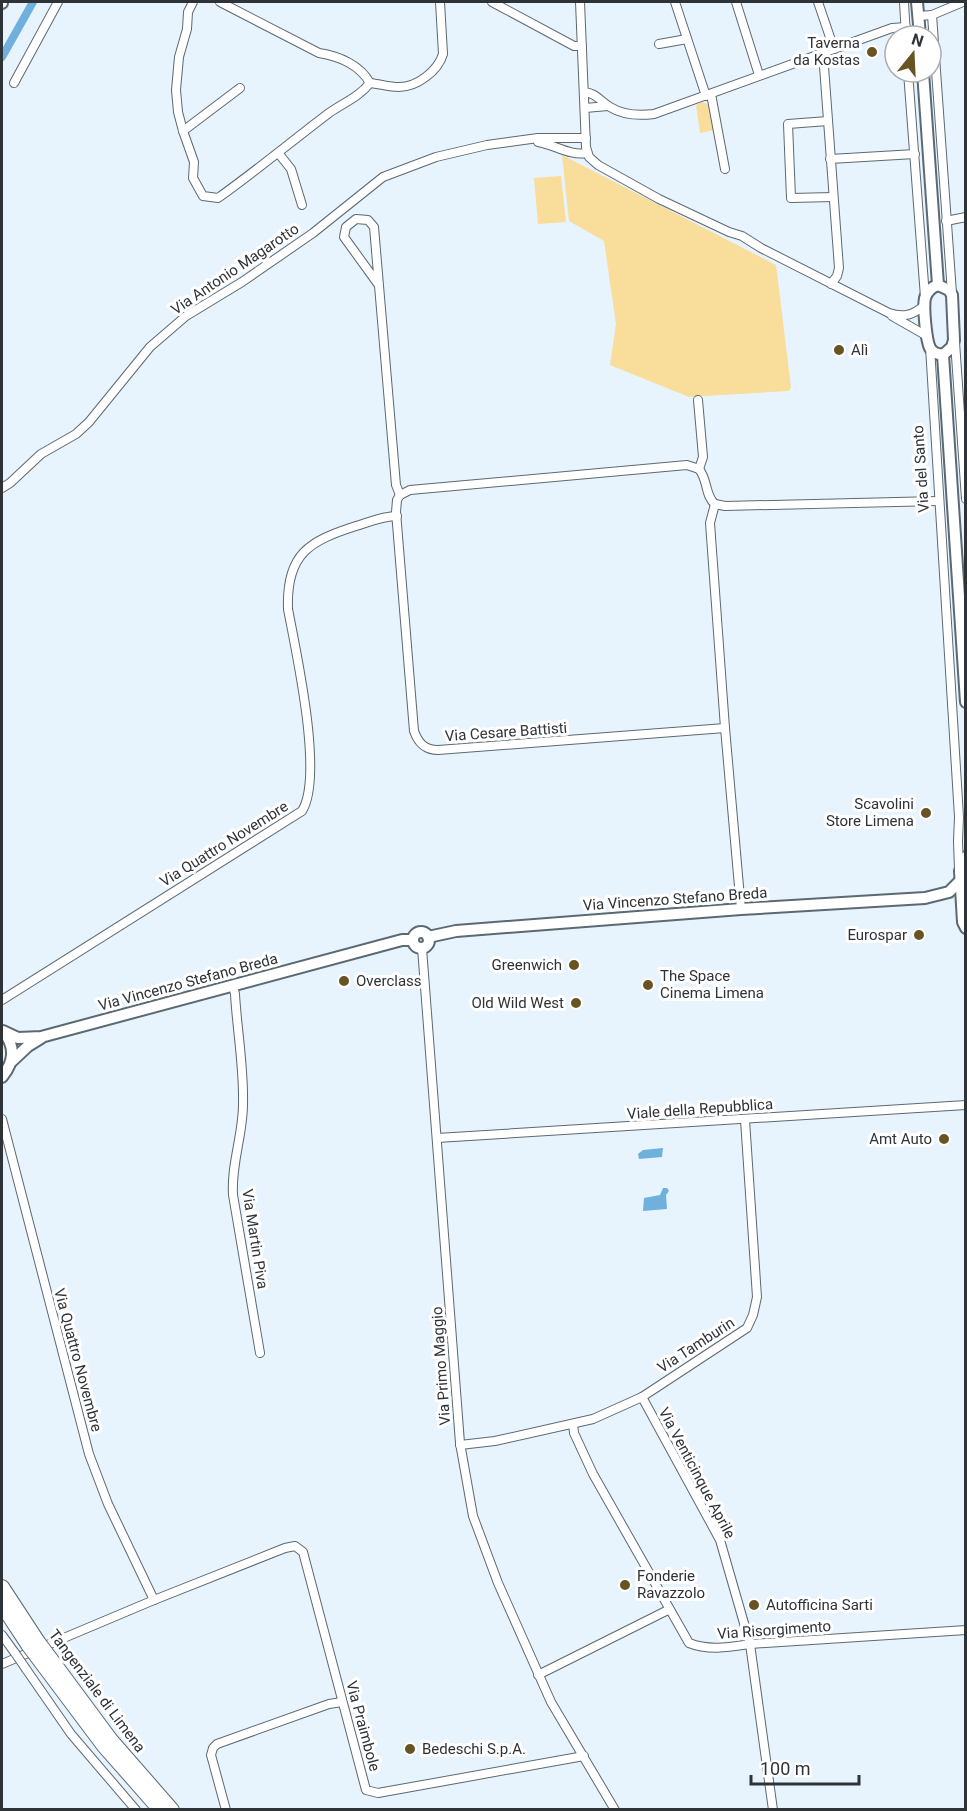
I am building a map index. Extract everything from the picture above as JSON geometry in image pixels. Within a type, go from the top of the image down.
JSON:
[{"type":"highway","name":"Tangenziale di Limena","points":[[2,1587],[34,1644]]},
{"type":"highway","name":"Tangenziale di Limena","points":[[2,1605],[34,1644],[104,1746],[160,1809]]},
{"type":"highway","name":"Tangenziale di Limena","points":[[45,1660],[172,1809]]},
{"type":"street","points":[[14,83],[58,2]]},
{"type":"street","points":[[193,2],[188,12],[187,28],[179,57],[176,90],[178,112],[194,162],[193,178],[203,196],[218,198],[279,154],[330,112],[360,94],[370,83]]},
{"type":"street","points":[[220,2],[319,53],[332,55],[353,65],[370,83],[397,87],[408,86],[435,69],[441,62],[443,54],[440,2]]},
{"type":"street","points":[[492,2],[574,46],[582,46]]},
{"type":"street","points":[[580,2],[587,153],[595,163],[659,199],[742,236],[889,314],[898,321],[922,331],[927,336]]},
{"type":"street","points":[[675,2],[709,95],[725,169]]},
{"type":"street","points":[[736,2],[759,75]]},
{"type":"street","points":[[818,2],[834,49]]},
{"type":"street","points":[[904,2],[906,24]]},
{"type":"street","points":[[917,2],[919,24]]},
{"type":"street","points":[[918,16],[932,15],[963,2]]},
{"type":"street","points":[[932,15],[966,499]]},
{"type":"street","points":[[584,92],[594,94],[608,106],[636,115],[654,114],[883,31]]},
{"type":"street","points":[[557,36],[582,35]]},
{"type":"street","points":[[659,44],[687,39]]},
{"type":"street","points":[[823,53],[839,268],[831,284]]},
{"type":"street","name":"Via del Santo","points":[[909,84],[927,336],[930,347],[959,816],[960,876]]},
{"type":"street","points":[[924,84],[938,285]]},
{"type":"street","points":[[183,131],[240,88]]},
{"type":"street","points":[[585,108],[608,106]]},
{"type":"street","points":[[925,106],[938,106]]},
{"type":"street","points":[[828,121],[788,123],[792,198],[833,197]]},
{"type":"street","name":"Via Antonio Magarotto","points":[[2,488],[41,454],[76,434],[89,422],[150,347],[179,322],[313,233],[372,184],[395,171],[436,157],[487,145],[525,140],[586,138]]},
{"type":"street","name":"Via Antonio Magarotto","points":[[525,140],[546,143],[575,154],[587,153]]},
{"type":"street","points":[[279,154],[291,169],[302,205]]},
{"type":"street","points":[[830,159],[915,154]]},
{"type":"street","points":[[946,221],[966,217]]},
{"type":"street","name":"Via Cesare Battisti","points":[[378,284],[344,237],[346,227],[356,219],[368,220],[374,227],[396,485],[400,495],[397,500],[397,516],[414,731],[418,741],[424,747],[438,750],[725,728]]},
{"type":"street","points":[[889,314],[898,316],[912,314],[925,301],[933,286],[938,285],[949,290],[952,295]]},
{"type":"street","points":[[943,355],[952,347],[954,340]]},
{"type":"street","points":[[930,347],[937,354],[943,355]]},
{"type":"street","points":[[943,355],[966,702]]},
{"type":"street","points":[[698,400],[703,457],[699,469]]},
{"type":"street","points":[[933,410],[946,408]]},
{"type":"street","points":[[400,495],[410,490],[687,465],[699,469],[705,479],[709,498],[715,504],[725,506],[938,501]]},
{"type":"street","points":[[715,504],[710,523],[741,909]]},
{"type":"street","name":"Via Quattro Novembre","points":[[2,1000],[302,811],[310,794],[309,732],[288,609],[287,597],[294,568],[310,545],[324,536],[397,516]]},
{"type":"street","points":[[944,588],[957,587]]},
{"type":"street","points":[[965,928],[960,876],[966,857]]},
{"type":"street","name":"Via Vincenzo Stefano Breda","points":[[2,1031],[18,1038],[41,1037],[402,940],[413,939],[419,933],[428,937],[449,932],[925,897],[949,892],[960,876]]},
{"type":"street","name":"Via Vincenzo Stefano Breda","points":[[925,897],[950,901],[956,904],[962,913]]},
{"type":"street","points":[[413,939],[415,946],[422,948],[428,944],[428,937]]},
{"type":"street","name":"Via Primo Maggio","points":[[422,948],[460,1445],[466,1484],[478,1532],[538,1675],[551,1702],[584,1756]]},
{"type":"street","name":"Via Martin Piva","points":[[233,986],[236,994],[243,1104],[232,1179],[260,1353]]},
{"type":"street","name":"Via Vincenzo Stefano Breda","points":[[2,1031],[9,1039],[14,1051],[12,1061]]},
{"type":"street","name":"Via Vincenzo Stefano Breda","points":[[2,1077],[12,1061],[41,1037]]},
{"type":"street","name":"Viale della Repubblica","points":[[437,1138],[966,1105]]},
{"type":"street","name":"Via Quattro Novembre","points":[[2,1119],[89,1454],[108,1504],[154,1600]]},
{"type":"street","name":"Via Tamburin","points":[[460,1445],[495,1441],[593,1419],[642,1397],[747,1328],[756,1305],[757,1287],[745,1120]]},
{"type":"street","name":"Via Venticinque Aprile","points":[[642,1397],[720,1540],[750,1644],[772,1809]]},
{"type":"street","name":"Via Risorgimento","points":[[573,1425],[574,1433],[593,1474],[689,1643],[709,1648],[966,1630]]},
{"type":"street","name":"Via Praimbole","points":[[154,1600],[285,1548],[295,1546],[300,1548],[303,1552],[366,1790],[374,1793],[584,1756]]},
{"type":"street","points":[[2,1664],[154,1600]]},
{"type":"street","points":[[538,1675],[669,1610]]},
{"type":"street","points":[[2,1635],[71,1734],[136,1809]]},
{"type":"street","points":[[226,1809],[211,1755],[217,1744],[329,1704],[342,1702]]},
{"type":"street","points":[[584,1756],[615,1809]]},
{"type":"shaded area","points":[[703,102],[710,106],[715,130],[700,133],[696,105]]},
{"type":"shaded area","points":[[562,155],[776,265],[791,387],[789,391],[689,397],[610,365],[616,324],[604,241],[569,221]]},
{"type":"shaded area","points":[[561,176],[566,222],[538,224],[534,178]]},
{"type":"water","points":[[663,1148],[662,1157],[639,1159],[638,1154],[643,1150]]},
{"type":"water","points":[[663,1188],[669,1191],[666,1195],[667,1209],[643,1211],[644,1198],[660,1195]]},
{"type":"waterway","points":[[2,57],[33,2]]},
{"type":"place","name":"Taverna da Kostas","points":[[872,52]]},
{"type":"place","name":"Alì","points":[[839,350]]},
{"type":"place","name":"Scavolini Store Limena","points":[[926,813]]},
{"type":"place","name":"Eurospar","points":[[919,935]]},
{"type":"place","name":"Greenwich","points":[[574,965]]},
{"type":"place","name":"Overclass","points":[[344,981]]},
{"type":"place","name":"The Space Cinema Limena","points":[[648,985]]},
{"type":"place","name":"Old Wild West","points":[[576,1003]]},
{"type":"place","name":"Amt Auto","points":[[944,1139]]},
{"type":"place","name":"Fonderie Ravazzolo","points":[[625,1585]]},
{"type":"place","name":"Autofficina Sarti","points":[[754,1605]]},
{"type":"place","name":"Bedeschi S.p.A.","points":[[410,1749]]}]
